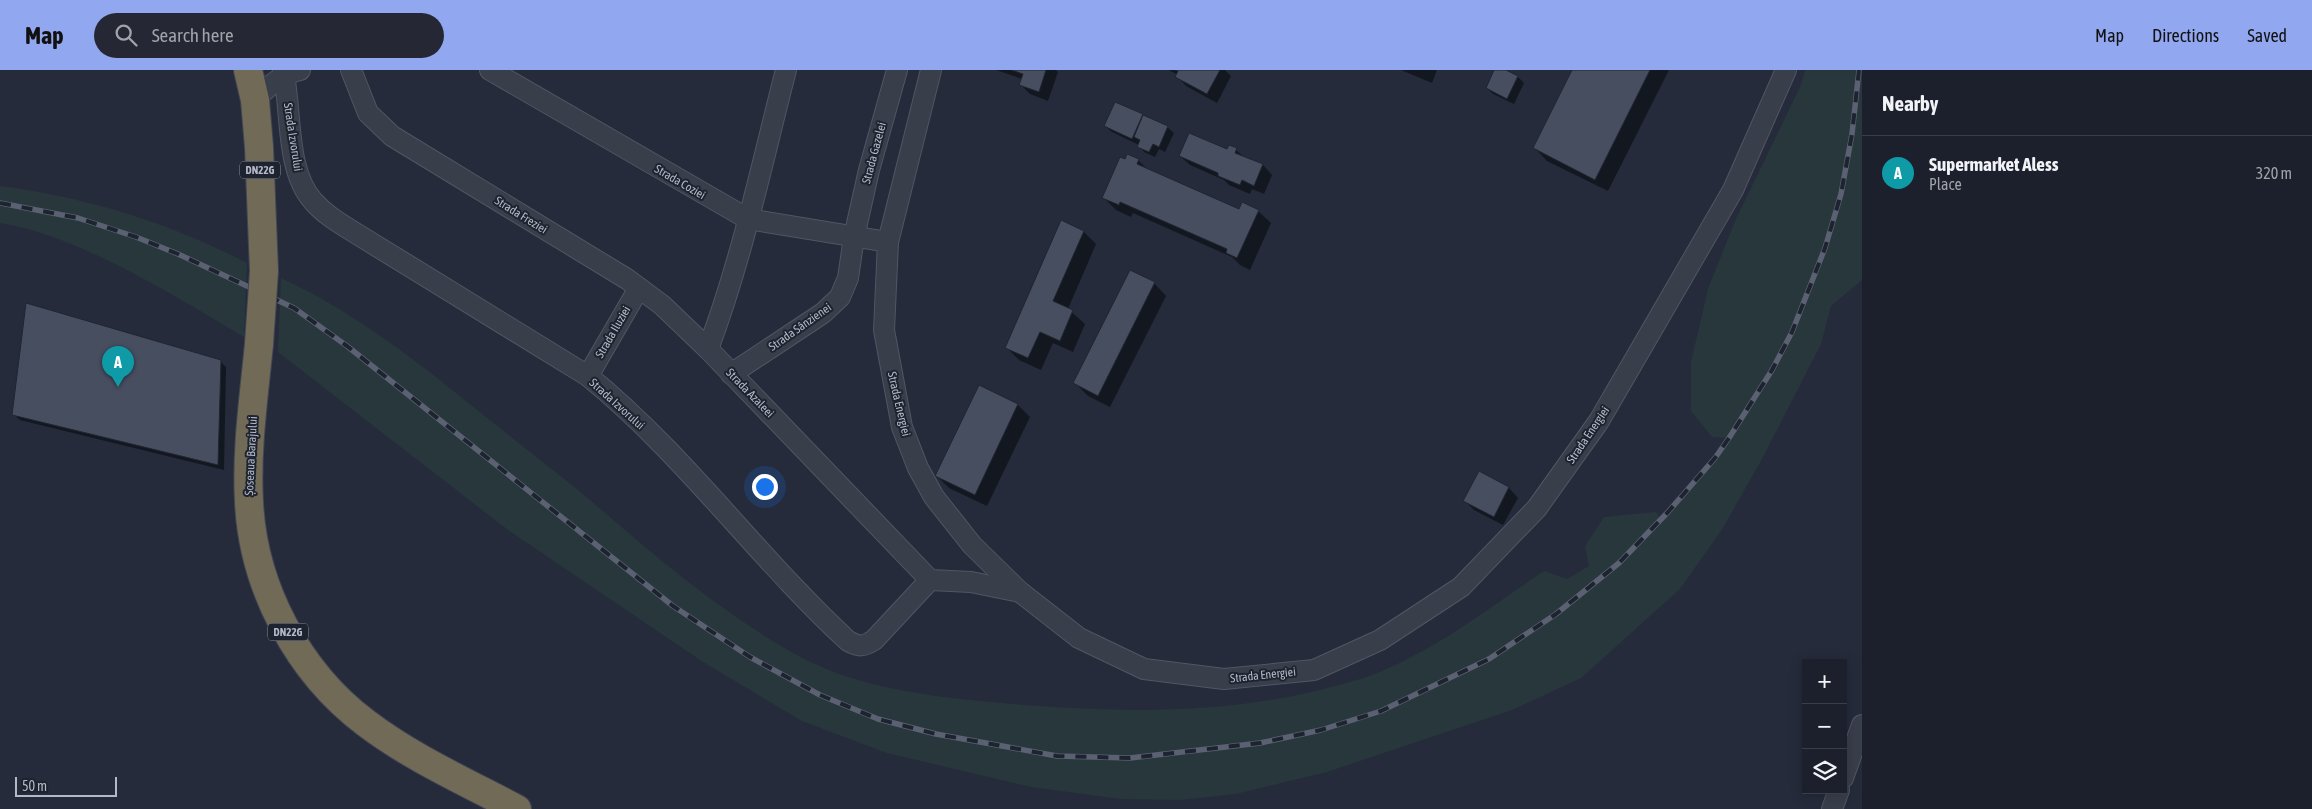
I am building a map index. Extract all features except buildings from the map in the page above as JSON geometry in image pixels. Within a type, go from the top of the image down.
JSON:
[{"type":"highway","name":"Șoseaua Barajului","points":[[248,70],[255,100],[264,270],[248,461],[249,504],[257,554],[269,594],[292,640],[322,684],[365,722],[411,753],[517,809]]},
{"type":"street","name":"Strada Freziei","points":[[351,70],[368,113],[392,136],[639,288],[662,305],[708,349]]},
{"type":"street","name":"Strada Coziei","points":[[490,70],[748,220],[888,242]]},
{"type":"street","points":[[708,349],[722,312],[748,220],[786,70]]},
{"type":"street","name":"Strada Gazelei","points":[[854,237],[869,170],[897,70]]},
{"type":"street","name":"Strada Energiei","points":[[930,70],[888,242],[884,330],[902,427],[918,468],[934,497],[972,545],[1020,592],[1079,638],[1144,669],[1224,679],[1314,670],[1380,640],[1461,587],[1537,508],[1599,421],[1733,190],[1786,70]]},
{"type":"street","points":[[255,100],[266,88],[289,72]]},
{"type":"street","name":"Strada Izvorului","points":[[289,72],[298,175],[306,193],[314,202],[328,215],[356,234],[588,376],[652,436],[842,635],[857,646],[865,646],[874,640],[930,580]]},
{"type":"street","name":"Strada Sânzienei","points":[[731,374],[833,305],[845,287],[848,278],[854,237]]},
{"type":"street","name":"Strada Iluziei","points":[[588,376],[639,288]]},
{"type":"street","points":[[662,305],[685,317],[704,322],[711,320],[722,312]]},
{"type":"street","name":"Strada Azaleei","points":[[708,349],[930,580]]},
{"type":"street","points":[[930,580],[971,582],[1020,592]]},
{"type":"street","points":[[1847,767],[1862,725]]},
{"type":"street","points":[[1832,809],[1838,794]]},
{"type":"shaded area","points":[[1805,70],[1862,70],[1862,280],[1831,306],[1821,344],[1763,457],[1723,528],[1680,589],[1581,678],[1512,710],[1327,772],[1236,794],[1180,800],[1121,799],[1031,787],[887,753],[802,721],[703,662],[508,530],[278,352],[281,278],[354,318],[422,366],[714,601],[789,651],[833,672],[870,683],[936,696],[1063,708],[1179,709],[1217,707],[1293,696],[1372,675],[1418,654],[1461,628],[1544,571],[1567,579],[1589,566],[1585,546],[1604,517],[1656,512],[1661,520],[1715,458],[1729,438],[1712,437],[1691,411],[1691,362],[1708,289],[1736,219],[1801,85]]},
{"type":"shaded area","points":[[0,186],[64,197],[127,214],[188,236],[247,263],[244,337],[158,286],[94,254],[31,230],[0,223]]},
{"type":"railway","points":[[0,203],[78,218],[136,237],[178,254],[294,308],[347,346],[673,606],[750,657],[820,695],[878,719],[936,734],[1057,756],[1130,758],[1260,743],[1321,730],[1381,711],[1489,659],[1556,614],[1619,563],[1668,512],[1715,458],[1772,370],[1792,332],[1825,248],[1841,194],[1852,134],[1859,70]]},
{"type":"place","name":"Supermarket Aless","points":[[118,387]]}]
